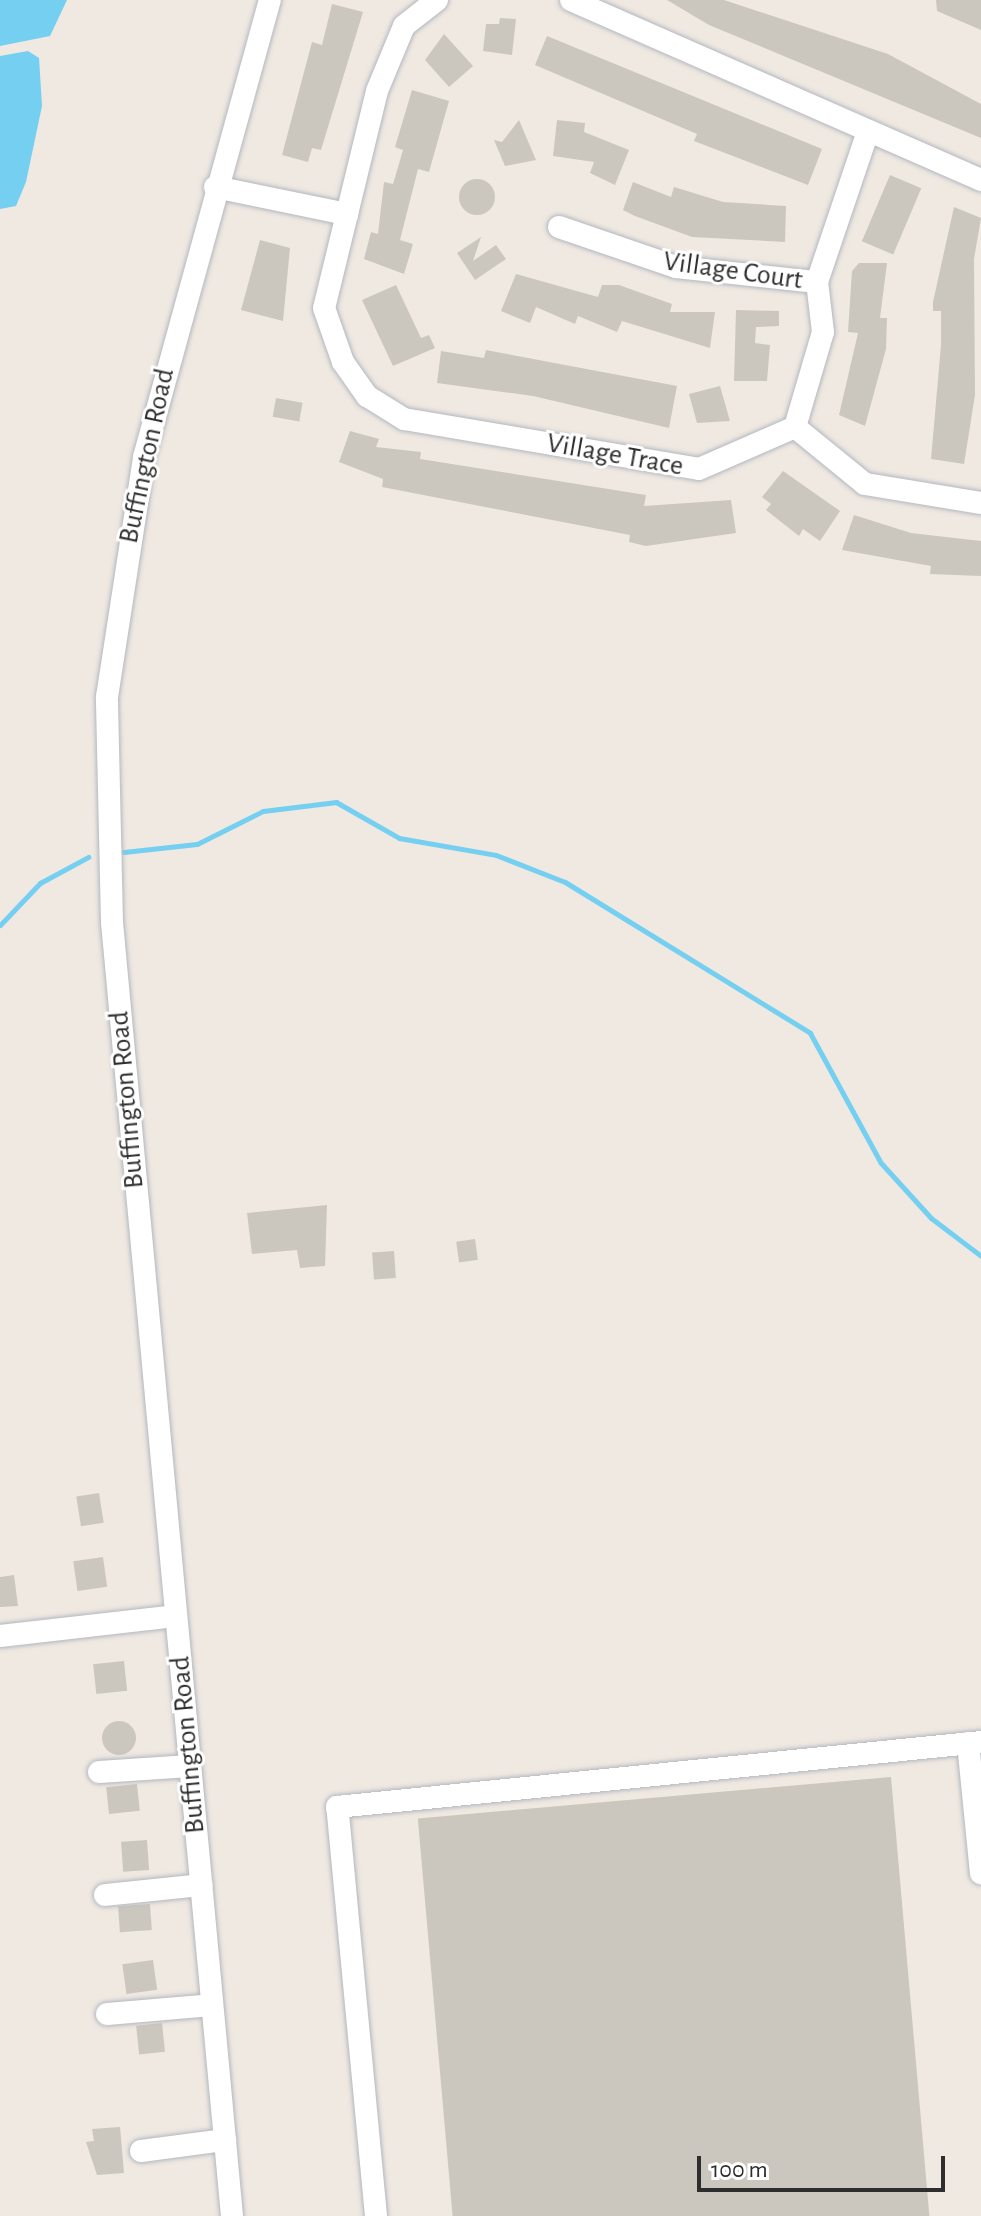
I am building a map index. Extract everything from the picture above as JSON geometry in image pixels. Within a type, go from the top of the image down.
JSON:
[{"type":"street","name":"Buffington Road","points":[[232,2216],[112,923],[107,697],[144,457],[215,187],[270,0]]},
{"type":"street","name":"Village Trace","points":[[437,0],[404,26],[377,91],[324,308],[343,362],[367,396],[404,419],[699,469],[795,427]]},
{"type":"street","points":[[571,0],[981,180]]},
{"type":"street","points":[[868,131],[817,282],[823,332],[795,427],[865,484],[981,503]]},
{"type":"street","points":[[215,187],[347,214]]},
{"type":"street","name":"Village Court","points":[[559,227],[676,267],[817,282]]},
{"type":"street","points":[[0,1636],[175,1616]]},
{"type":"street","points":[[376,2216],[337,1807],[975,1743],[981,1873]]},
{"type":"street","points":[[99,1772],[190,1766]]},
{"type":"street","points":[[105,1895],[201,1885]]},
{"type":"street","points":[[107,2014],[212,2005]]},
{"type":"street","points":[[141,2151],[225,2140]]},
{"type":"water","points":[[0,0],[67,0],[50,36],[0,46]]},
{"type":"water","points":[[28,51],[39,58],[42,106],[26,182],[16,206],[0,209],[0,56]]},
{"type":"building","points":[[667,0],[724,0],[888,54],[981,104],[981,138],[709,25]]},
{"type":"building","points":[[936,0],[981,0],[981,30],[937,11]]},
{"type":"building","points":[[332,4],[363,12],[321,150],[312,148],[308,162],[282,155],[312,42],[322,45]]},
{"type":"building","points":[[500,18],[516,19],[512,55],[483,51],[486,24],[499,24]]},
{"type":"building","points":[[444,34],[473,66],[449,87],[425,60]]},
{"type":"building","points":[[547,36],[822,149],[808,185],[694,141],[697,134],[535,65]]},
{"type":"building","points":[[412,90],[449,101],[429,172],[418,169],[400,240],[413,244],[404,274],[364,259],[371,232],[378,234],[384,182],[393,184],[403,150],[395,147]]},
{"type":"building","points":[[519,120],[536,160],[505,166],[494,140],[502,142]]},
{"type":"building","points":[[557,120],[585,123],[584,132],[629,150],[615,185],[590,173],[594,162],[553,156]]},
{"type":"building","points":[[890,175],[921,188],[893,255],[862,241]]},
{"type":"building","points":[[477,179],[489,185],[495,197],[489,209],[477,215],[465,209],[459,197],[465,185]]},
{"type":"building","points":[[633,182],[671,197],[674,187],[723,202],[786,206],[785,242],[692,237],[635,216],[623,210]]},
{"type":"building","points":[[954,207],[981,218],[974,259],[975,395],[964,464],[931,459],[941,345],[941,311],[933,311],[933,302]]},
{"type":"building","points":[[481,237],[473,261],[496,245],[506,259],[475,280],[457,253]]},
{"type":"building","points":[[260,240],[290,248],[283,321],[241,310]]},
{"type":"building","points":[[859,263],[887,263],[880,318],[887,318],[886,349],[865,426],[839,415],[858,333],[848,332],[852,271]]},
{"type":"building","points":[[516,274],[598,297],[602,285],[619,285],[672,304],[670,312],[715,312],[710,348],[622,321],[617,332],[578,316],[575,324],[536,307],[530,323],[501,311]]},
{"type":"building","points":[[396,285],[421,338],[429,335],[435,348],[393,366],[362,300]]},
{"type":"building","points":[[736,310],[779,311],[779,326],[756,327],[755,343],[770,345],[767,381],[734,381]]},
{"type":"building","points":[[486,350],[677,386],[669,428],[533,396],[437,383],[441,351],[484,358]]},
{"type":"building","points":[[720,386],[730,421],[697,423],[689,394]]},
{"type":"building","points":[[276,398],[303,403],[299,421],[273,417]]},
{"type":"building","points":[[350,431],[379,439],[376,447],[421,452],[420,459],[646,495],[644,506],[731,500],[736,533],[646,546],[629,542],[630,535],[382,487],[383,479],[339,462]]},
{"type":"building","points":[[783,471],[840,511],[820,541],[803,529],[799,536],[766,510],[771,504],[762,497]]},
{"type":"building","points":[[854,515],[911,533],[981,541],[981,576],[930,574],[931,566],[842,550]]},
{"type":"building","points":[[327,1205],[325,1266],[300,1268],[297,1250],[252,1254],[247,1213]]},
{"type":"building","points":[[475,1239],[478,1260],[459,1262],[456,1242]]},
{"type":"building","points":[[394,1251],[396,1278],[374,1279],[372,1253]]},
{"type":"building","points":[[99,1493],[104,1523],[81,1526],[76,1497]]},
{"type":"building","points":[[103,1557],[107,1587],[77,1591],[73,1561]]},
{"type":"building","points":[[14,1575],[18,1606],[0,1607],[0,1577]]},
{"type":"building","points":[[124,1661],[127,1691],[96,1694],[93,1664]]},
{"type":"building","points":[[119,1721],[131,1726],[136,1738],[131,1750],[119,1755],[107,1750],[102,1738],[107,1726]]},
{"type":"building","points":[[891,1777],[929,2216],[453,2216],[418,1818]]},
{"type":"building","points":[[137,1784],[140,1811],[109,1814],[106,1787]]},
{"type":"building","points":[[147,1840],[149,1870],[123,1872],[121,1842]]},
{"type":"building","points":[[150,1904],[152,1930],[120,1932],[118,1906]]},
{"type":"building","points":[[153,1960],[157,1990],[126,1994],[122,1964]]},
{"type":"building","points":[[162,2023],[165,2052],[139,2055],[136,2026]]},
{"type":"building","points":[[120,2127],[124,2173],[97,2175],[86,2142],[94,2141],[92,2129]]},
{"type":"waterway","points":[[124,852],[197,844],[263,811],[336,802],[399,838],[496,855],[565,882],[810,1033],[881,1163],[931,1218],[981,1256]]},
{"type":"waterway","points":[[0,925],[40,883],[88,857]]}]
